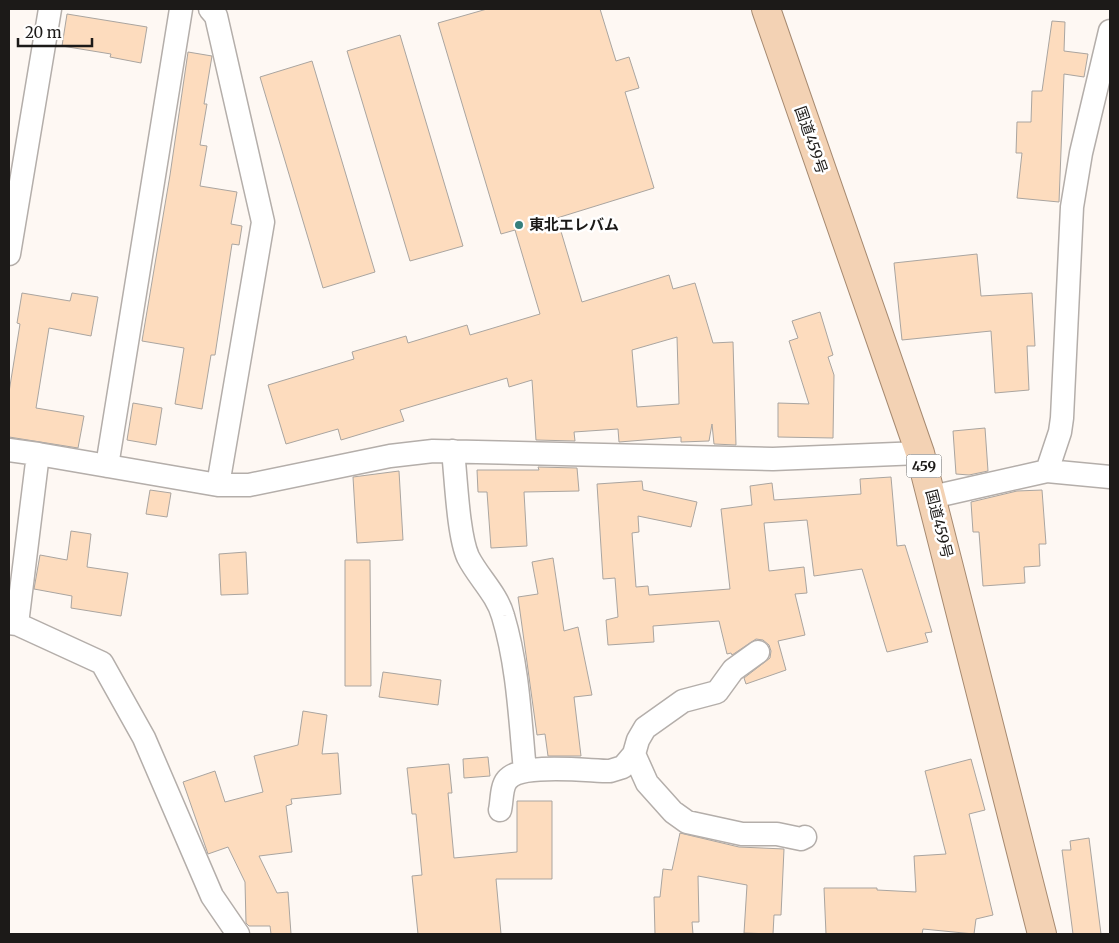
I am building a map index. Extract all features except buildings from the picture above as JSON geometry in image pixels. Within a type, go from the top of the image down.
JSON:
[{"type":"highway","name":"国道459号","points":[[766,9],[920,453],[1042,934]]},
{"type":"street","points":[[9,254],[50,9]]},
{"type":"street","points":[[107,466],[181,9]]},
{"type":"street","points":[[210,9],[216,16],[263,222],[218,484]]},
{"type":"street","points":[[1047,471],[1060,432],[1062,418],[1072,207],[1081,153],[1110,31]]},
{"type":"street","points":[[9,450],[218,484],[249,485],[390,456],[453,451],[773,459],[920,453]]},
{"type":"street","points":[[453,451],[463,536],[468,556],[502,614],[510,644],[525,770]]},
{"type":"street","points":[[38,454],[13,624],[102,663],[144,738],[212,896],[238,934]]},
{"type":"street","points":[[932,497],[1047,471],[1110,477]]},
{"type":"street","points":[[500,810],[505,782],[510,776],[525,770],[610,771],[623,766],[634,754],[638,740],[645,728],[682,701],[717,692],[733,670],[758,652]]},
{"type":"street","points":[[634,754],[647,783],[673,812],[687,822],[742,834],[777,834],[801,839],[805,837]]},
{"type":"place","name":"東北エレバム","points":[[519,225]]}]
